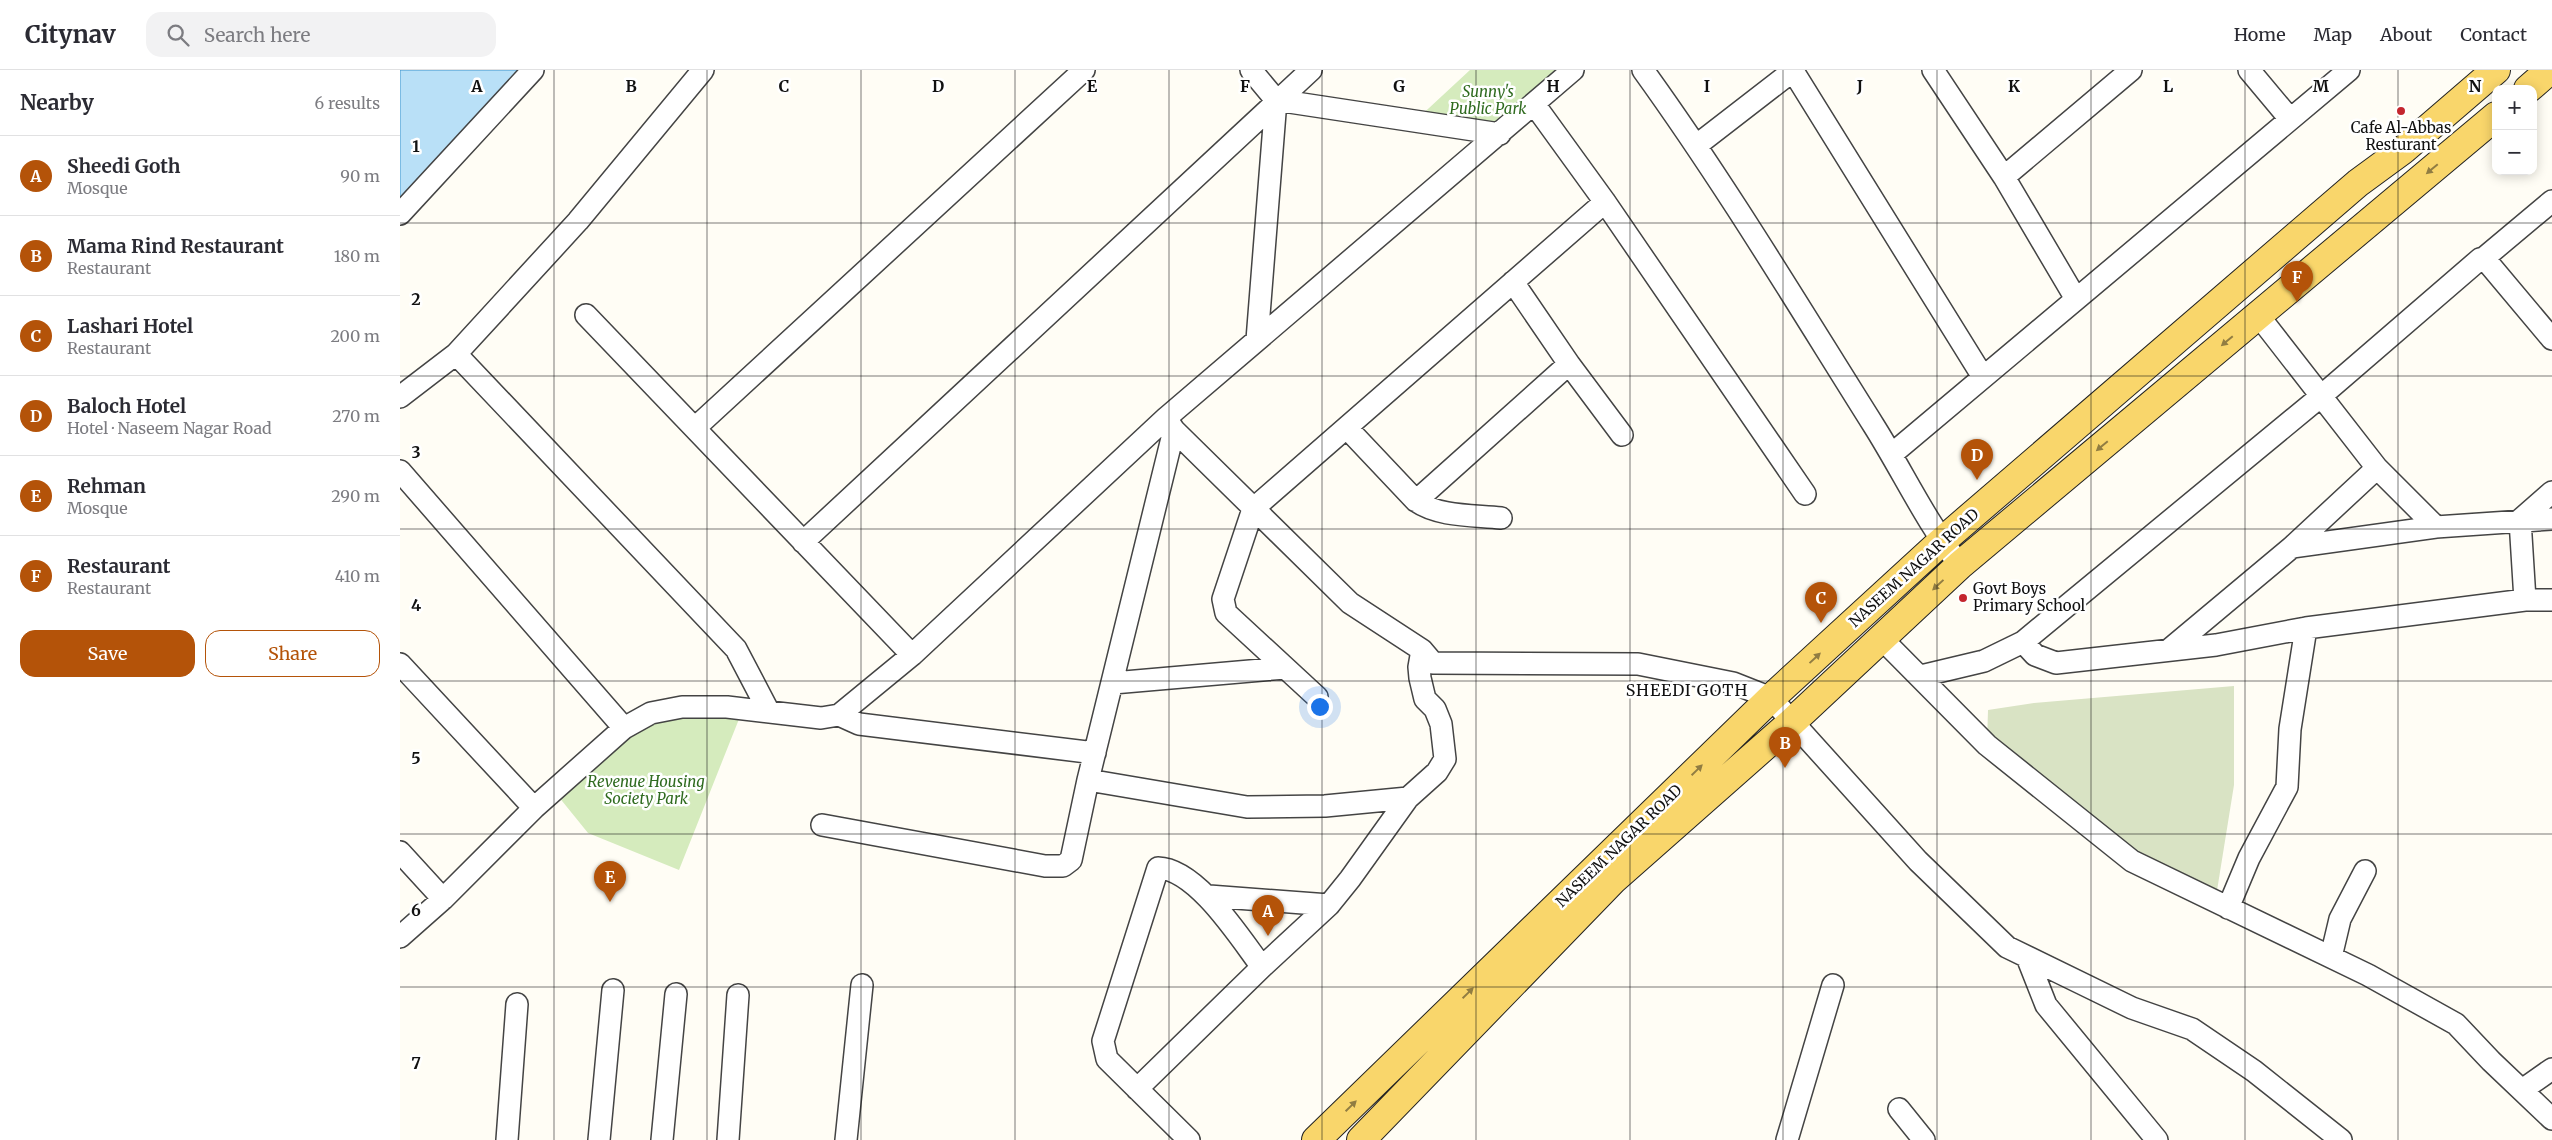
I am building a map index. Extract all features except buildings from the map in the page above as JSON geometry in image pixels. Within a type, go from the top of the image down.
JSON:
[{"type":"main road","name":"NASEEM NAGAR ROAD","points":[[1316,1140],[1771,698],[1941,542],[2358,183],[2403,150],[2496,70]]},
{"type":"main road","points":[[2533,85],[2550,70]]},
{"type":"main road","name":"NASEEM NAGAR ROAD","points":[[1361,1140],[1613,880],[1792,722],[1960,565],[2492,119]]},
{"type":"street","points":[[400,214],[533,70]]},
{"type":"street","points":[[400,397],[456,354],[578,221],[703,70]]},
{"type":"street","points":[[695,428],[1084,70]]},
{"type":"street","points":[[1251,70],[1276,100],[1500,134]]},
{"type":"street","points":[[803,542],[1276,100],[1311,70]]},
{"type":"street","points":[[400,936],[443,899],[534,808],[624,728],[651,713],[682,706],[727,707],[821,718],[839,715],[912,655],[1170,424],[1257,340],[1573,70]]},
{"type":"street","points":[[1644,70],[1697,145],[1892,454],[1941,542],[1960,565]]},
{"type":"street","points":[[1933,70],[2004,177],[2076,299]]},
{"type":"street","points":[[2004,177],[2131,70]]},
{"type":"street","points":[[2250,70],[2290,119]]},
{"type":"street","points":[[1892,454],[2348,70]]},
{"type":"street","points":[[1697,145],[1794,71],[1983,377]]},
{"type":"street","points":[[1257,340],[1276,100]]},
{"type":"street","points":[[1534,104],[1605,202],[1805,494]]},
{"type":"street","points":[[1921,676],[1984,661],[2023,642],[2320,397],[2480,259],[2484,258],[2552,201]]},
{"type":"street","points":[[1317,697],[1226,613],[1223,598],[1254,509],[1605,202]]},
{"type":"street","points":[[2484,258],[2552,339]]},
{"type":"street","points":[[1513,282],[1569,364],[1622,436]]},
{"type":"street","points":[[586,315],[912,655]]},
{"type":"street","points":[[2258,316],[2320,397],[2378,468],[2436,527]]},
{"type":"street","points":[[456,354],[736,649],[769,712]]},
{"type":"street","points":[[1416,501],[1569,364]]},
{"type":"street","points":[[1170,424],[1350,603],[1422,650],[1433,663],[1638,664],[1733,683],[1771,698],[1918,861],[2007,947],[2132,1008],[2192,1029],[2254,1071],[2341,1140]]},
{"type":"street","points":[[822,825],[1045,866],[1063,866],[1071,860],[1088,780],[1113,683],[1170,424]]},
{"type":"street","points":[[1347,428],[1416,501],[1434,510],[1501,518]]},
{"type":"street","points":[[2170,649],[2292,547],[2378,468]]},
{"type":"street","points":[[400,471],[408,483],[624,728]]},
{"type":"street","points":[[2520,520],[2552,492]]},
{"type":"street","points":[[2292,547],[2436,527],[2552,519]]},
{"type":"street","points":[[2520,520],[2525,600]]},
{"type":"street","points":[[2023,642],[2035,655],[2056,663],[2216,645],[2306,628],[2525,600],[2552,600]]},
{"type":"street","points":[[2228,908],[2248,858],[2287,787],[2290,728],[2306,628]]},
{"type":"street","points":[[1881,638],[1921,676],[1987,745],[2132,861],[2368,974],[2456,1024],[2552,1118]]},
{"type":"street","points":[[1137,1089],[1328,905],[1350,879],[1408,798],[1437,772],[1445,759],[1441,724],[1435,709],[1425,699],[1419,667],[1422,650]]},
{"type":"street","points":[[400,664],[534,808]]},
{"type":"street","points":[[1113,683],[1284,668]]},
{"type":"street","points":[[839,715],[859,724],[1095,753]]},
{"type":"street","points":[[1088,780],[1247,807],[1325,806],[1408,798]]},
{"type":"street","points":[[400,852],[443,899]]},
{"type":"street","points":[[1189,1140],[1107,1059],[1103,1041],[1154,875],[1158,868],[1170,868],[1209,896],[1262,967]]},
{"type":"street","points":[[2331,957],[2340,919],[2365,871]]},
{"type":"street","points":[[1209,896],[1328,905]]},
{"type":"street","points":[[2027,957],[2046,1005],[2157,1140]]},
{"type":"street","points":[[846,1140],[862,985]]},
{"type":"street","points":[[1787,1140],[1833,985]]},
{"type":"street","points":[[599,1140],[613,990]]},
{"type":"street","points":[[662,1140],[676,994]]},
{"type":"street","points":[[728,1140],[738,995]]},
{"type":"street","points":[[507,1140],[517,1004]]},
{"type":"street","points":[[2522,1090],[2552,1069]]},
{"type":"street","points":[[1899,1109],[1924,1140]]},
{"type":"green space","name":"Sunny's Public Park","points":[[1470,70],[1573,70],[1500,134],[1415,121]]},
{"type":"green space","points":[[2234,686],[2234,785],[2215,903],[2132,861],[1987,745],[1988,710],[2034,703]]},
{"type":"green space","name":"Revenue Housing Society Park","points":[[743,709],[679,870],[588,833],[554,791],[651,713]]},
{"type":"water","points":[[400,70],[533,70],[400,214]]},
{"type":"place","name":"Cafe Al-Abbas Resturant","points":[[2401,111]]},
{"type":"place","name":"Restaurant","points":[[2297,302]]},
{"type":"place","name":"Baloch Hotel","points":[[1977,480]]},
{"type":"place","name":"Govt Boys Primary School","points":[[1963,598]]},
{"type":"place","name":"Lashari Hotel","points":[[1821,623]]},
{"type":"place","name":"Mama Rind Restaurant","points":[[1785,768]]},
{"type":"place","name":"Rehman","points":[[610,902]]},
{"type":"place","name":"Sheedi Goth","points":[[1268,936]]},
{"type":"district","name":"SHEEDI GOTH","points":[[1687,690]]}]
